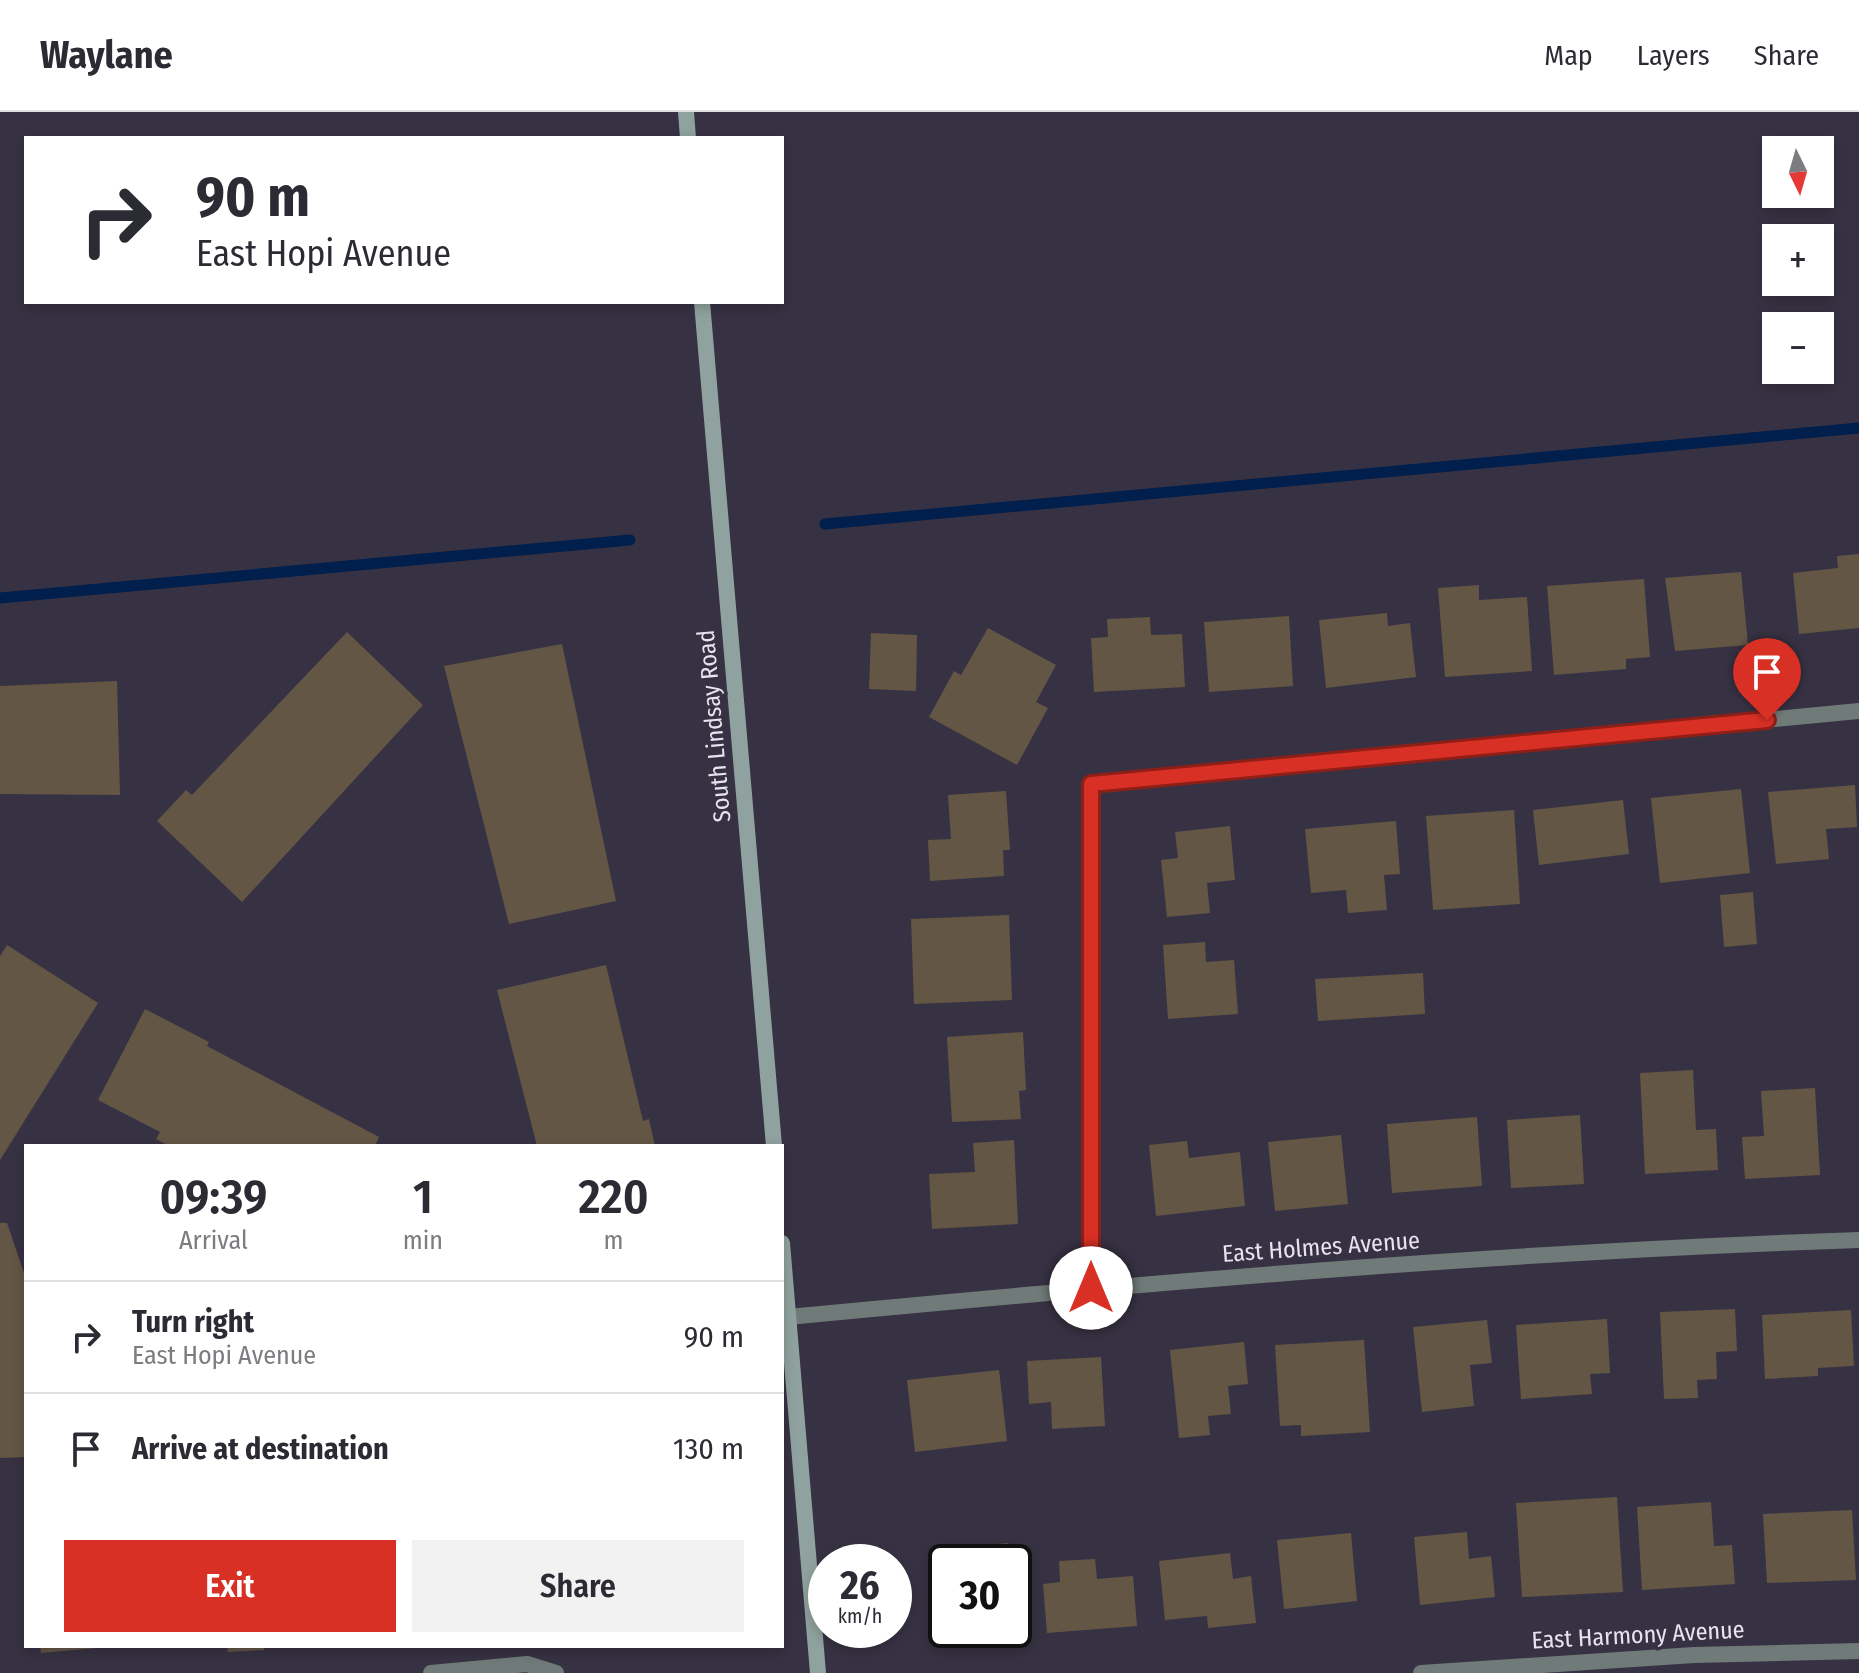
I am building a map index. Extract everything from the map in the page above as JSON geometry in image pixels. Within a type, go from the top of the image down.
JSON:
[{"type":"main road","points":[[686,112],[688,136]]},
{"type":"main road","name":"South Lindsay Road","points":[[702,304],[774,1144]]},
{"type":"main road","points":[[784,1268],[818,1673]]},
{"type":"street","points":[[1091,1288],[1091,784],[1859,711]]},
{"type":"street","name":"East Holmes Avenue","points":[[788,1317],[1091,1288],[1618,1248],[1859,1240]]},
{"type":"street","name":"East Harmony Avenue","points":[[1421,1673],[1680,1656],[1859,1651]]},
{"type":"street","points":[[431,1673],[527,1664],[556,1673]]},
{"type":"building","points":[[1859,554],[1859,628],[1799,634],[1793,573],[1838,568],[1837,556]]},
{"type":"building","points":[[1741,572],[1748,645],[1675,651],[1665,578]]},
{"type":"building","points":[[1644,579],[1650,657],[1626,659],[1626,669],[1554,675],[1547,586]]},
{"type":"building","points":[[1479,585],[1479,600],[1527,597],[1532,671],[1445,677],[1438,588]]},
{"type":"building","points":[[1387,613],[1388,626],[1410,623],[1416,677],[1326,688],[1319,620]]},
{"type":"building","points":[[1289,616],[1293,686],[1209,692],[1204,622]]},
{"type":"building","points":[[1150,617],[1151,635],[1182,634],[1185,687],[1094,692],[1091,638],[1108,637],[1107,619]]},
{"type":"building","points":[[988,628],[1056,665],[1036,702],[1048,708],[1017,765],[929,717],[954,671],[961,675]]},
{"type":"building","points":[[347,632],[423,705],[242,902],[157,821],[186,790],[192,795]]},
{"type":"building","points":[[871,633],[917,635],[916,691],[869,689]]},
{"type":"building","points":[[562,644],[616,901],[509,924],[444,666]]},
{"type":"building","points":[[117,681],[120,795],[0,794],[0,686]]},
{"type":"building","points":[[1855,785],[1857,827],[1826,829],[1829,859],[1776,864],[1768,792]]},
{"type":"building","points":[[1741,789],[1750,873],[1660,883],[1651,798]]},
{"type":"building","points":[[1006,791],[1010,850],[1003,850],[1004,876],[930,881],[928,840],[951,839],[948,795]]},
{"type":"building","points":[[1623,800],[1629,854],[1539,865],[1533,810]]},
{"type":"building","points":[[1514,810],[1520,904],[1433,910],[1426,816]]},
{"type":"building","points":[[1396,821],[1400,874],[1384,875],[1387,910],[1348,913],[1346,890],[1311,893],[1305,829]]},
{"type":"building","points":[[1230,826],[1235,880],[1207,883],[1210,913],[1167,917],[1161,860],[1178,858],[1175,832]]},
{"type":"building","points":[[1753,892],[1757,944],[1724,947],[1720,895]]},
{"type":"building","points":[[1009,915],[1012,1000],[914,1004],[911,919]]},
{"type":"building","points":[[1205,942],[1206,962],[1234,960],[1238,1014],[1168,1019],[1163,945]]},
{"type":"building","points":[[7,945],[98,1003],[0,1160],[0,956]]},
{"type":"building","points":[[606,965],[643,1121],[649,1119],[655,1144],[536,1144],[497,990]]},
{"type":"building","points":[[1423,973],[1425,1014],[1318,1021],[1315,979]]},
{"type":"building","points":[[145,1009],[209,1042],[207,1046],[379,1137],[376,1144],[165,1144],[156,1139],[160,1132],[98,1100]]},
{"type":"building","points":[[1023,1032],[1026,1090],[1019,1091],[1021,1119],[952,1122],[947,1037]]},
{"type":"building","points":[[1693,1070],[1696,1130],[1716,1129],[1718,1170],[1645,1174],[1640,1073]]},
{"type":"building","points":[[1815,1088],[1820,1175],[1745,1179],[1742,1137],[1764,1136],[1761,1091]]},
{"type":"building","points":[[1580,1115],[1584,1184],[1511,1188],[1507,1120]]},
{"type":"building","points":[[1477,1117],[1482,1186],[1392,1193],[1387,1124]]},
{"type":"building","points":[[1341,1135],[1348,1204],[1275,1211],[1268,1142]]},
{"type":"building","points":[[1014,1140],[1018,1224],[932,1229],[929,1174],[975,1172],[973,1143]]},
{"type":"building","points":[[1187,1141],[1189,1158],[1240,1152],[1245,1206],[1156,1216],[1149,1145]]},
{"type":"building","points":[[0,1223],[7,1223],[24,1273],[24,1457],[0,1458]]},
{"type":"building","points":[[1735,1309],[1737,1351],[1716,1352],[1717,1379],[1697,1380],[1698,1398],[1664,1399],[1660,1312]]},
{"type":"building","points":[[1851,1310],[1854,1366],[1818,1368],[1818,1376],[1765,1379],[1762,1315]]},
{"type":"building","points":[[1607,1319],[1610,1373],[1590,1374],[1592,1394],[1521,1399],[1516,1325]]},
{"type":"building","points":[[1487,1320],[1492,1363],[1470,1365],[1474,1406],[1422,1412],[1413,1327]]},
{"type":"building","points":[[1364,1340],[1370,1432],[1301,1436],[1301,1425],[1280,1426],[1275,1345]]},
{"type":"building","points":[[1244,1342],[1248,1384],[1228,1386],[1231,1414],[1208,1416],[1210,1435],[1179,1438],[1170,1350]]},
{"type":"building","points":[[1101,1357],[1105,1426],[1052,1429],[1051,1402],[1029,1404],[1027,1361]]},
{"type":"building","points":[[999,1370],[1007,1441],[915,1452],[907,1380]]},
{"type":"building","points":[[1617,1497],[1623,1592],[1522,1597],[1516,1503]]},
{"type":"building","points":[[1711,1502],[1714,1546],[1732,1545],[1735,1584],[1642,1590],[1637,1507]]},
{"type":"building","points":[[1852,1510],[1856,1580],[1767,1583],[1763,1514]]},
{"type":"building","points":[[1467,1532],[1469,1559],[1491,1556],[1495,1597],[1420,1605],[1414,1537]]},
{"type":"building","points":[[1351,1533],[1357,1601],[1284,1609],[1277,1540]]},
{"type":"building","points":[[1230,1553],[1233,1579],[1251,1576],[1256,1623],[1208,1628],[1207,1616],[1165,1620],[1159,1561]]},
{"type":"building","points":[[1095,1559],[1097,1579],[1133,1576],[1137,1626],[1047,1633],[1043,1584],[1060,1582],[1059,1561]]},
{"type":"building","points":[[40,1648],[97,1648],[41,1653]]},
{"type":"building","points":[[227,1648],[264,1648],[264,1650],[228,1652]]},
{"type":"waterway","points":[[825,524],[1859,428]]},
{"type":"waterway","points":[[0,598],[630,540]]},
{"type":"route","points":[[1091,1288],[1091,784],[1767,720]]}]
